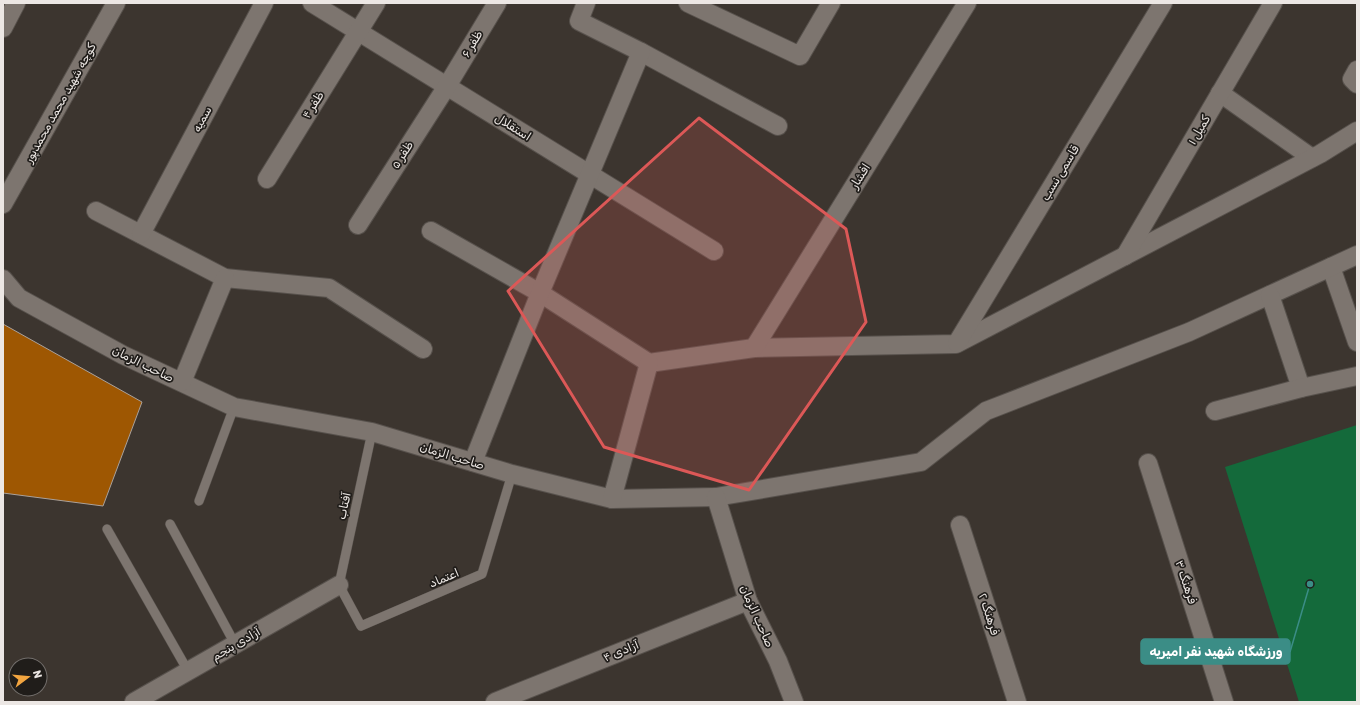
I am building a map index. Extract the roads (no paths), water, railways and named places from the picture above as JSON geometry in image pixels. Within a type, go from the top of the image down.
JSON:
[{"type":"street","points":[[3,28],[16,3]]},
{"type":"street","name":"کوچه شهید محمد محمدپور","points":[[3,204],[116,3]]},
{"type":"street","name":"سمیه","points":[[141,234],[264,3]]},
{"type":"street","name":"استقلال","points":[[312,3],[714,251]]},
{"type":"street","name":"ظفر ۴","points":[[268,179],[376,3]]},
{"type":"street","name":"ظفر ۶","points":[[447,86],[497,3]]},
{"type":"street","points":[[586,3],[579,22],[641,52],[778,126]]},
{"type":"street","points":[[688,3],[800,56],[831,3]]},
{"type":"street","name":"افشار","points":[[754,348],[967,3]]},
{"type":"street","name":"قاسمی نسب","points":[[956,344],[1163,3]]},
{"type":"street","name":"کمیل ۱","points":[[1125,256],[1273,3]]},
{"type":"street","points":[[473,462],[540,294],[641,52]]},
{"type":"street","points":[[1357,70],[1352,79],[1357,84]]},
{"type":"street","name":"ظفر ۵","points":[[358,225],[447,86]]},
{"type":"street","points":[[1220,93],[1312,158]]},
{"type":"street","points":[[431,231],[540,294],[649,363],[754,348],[956,344],[1312,158],[1357,131]]},
{"type":"street","points":[[96,211],[225,278],[329,288],[423,349]]},
{"type":"street","points":[[716,497],[921,462],[986,411],[1189,332],[1357,255]]},
{"type":"street","points":[[1331,267],[1357,342]]},
{"type":"street","points":[[182,382],[225,278]]},
{"type":"street","name":"صاحب الزمان","points":[[3,279],[19,298],[123,355],[234,408],[372,432],[512,474],[612,499],[716,497],[748,601],[778,661],[794,702]]},
{"type":"street","points":[[1270,295],[1301,388]]},
{"type":"street","points":[[612,499],[649,363]]},
{"type":"street","points":[[1215,411],[1301,388],[1357,376]]},
{"type":"street","name":"فرهنگ ۳","points":[[1148,463],[1224,702]]},
{"type":"street","name":"فرهنگ ۲","points":[[960,525],[1017,702]]},
{"type":"street","name":"آزادی پنجم","points":[[134,702],[339,585]]},
{"type":"street","name":"آزادی ۴","points":[[495,702],[748,601]]},
{"type":"lane","points":[[199,501],[234,408]]},
{"type":"lane","name":"آفتاب","points":[[339,585],[372,432]]},
{"type":"lane","name":"اعتماد","points":[[339,585],[361,626],[482,574],[512,474]]},
{"type":"lane","points":[[170,524],[235,644]]},
{"type":"lane","points":[[107,529],[188,671]]},
{"type":"place","name":"ورزشگاه شهید نفر امیریه","points":[[1310,584]]}]
